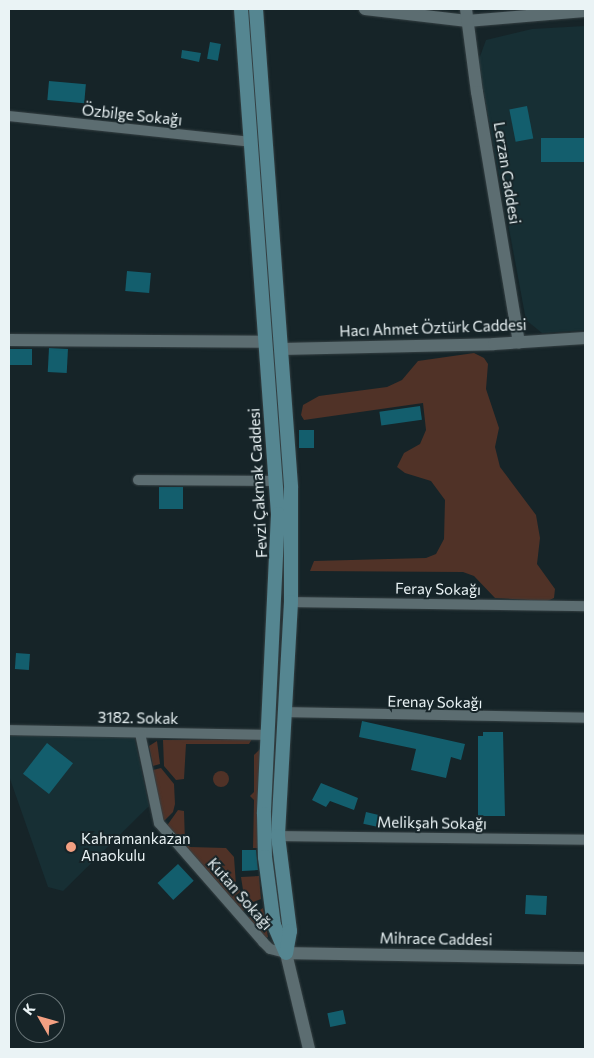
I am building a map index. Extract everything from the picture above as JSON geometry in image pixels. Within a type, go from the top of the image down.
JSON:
[{"type":"main road","name":"Fevzi Çakmak Caddesi","points":[[241,9],[277,481],[278,567],[268,735],[266,857],[274,925],[286,953]]},
{"type":"main road","name":"Fevzi Çakmak Caddesi","points":[[256,9],[291,488],[291,602],[278,836],[290,931],[286,953]]},
{"type":"street","points":[[365,9],[466,15],[585,11]]},
{"type":"street","name":"Lerzan Caddesi","points":[[466,15],[519,343]]},
{"type":"street","name":"Özbilge Sokağı","points":[[9,116],[251,142]]},
{"type":"street","name":"Hacı Ahmet Öztürk Caddesi","points":[[281,349],[519,343],[585,338]]},
{"type":"street","points":[[9,340],[266,342]]},
{"type":"street","points":[[138,480],[277,481]]},
{"type":"street","name":"Feray Sokağı","points":[[291,602],[585,606]]},
{"type":"street","name":"Erenay Sokağı","points":[[285,712],[585,718]]},
{"type":"street","name":"3182. Sokak","points":[[9,730],[268,735]]},
{"type":"street","name":"Kutan Sokağı","points":[[140,733],[159,824],[263,942],[270,949],[286,953]]},
{"type":"street","name":"Melikşah Sokağı","points":[[278,836],[585,840]]},
{"type":"street","name":"Mihrace Caddesi","points":[[286,953],[585,958]]},
{"type":"street","name":"Fevzi Çakmak Caddesi","points":[[286,953],[309,1049]]},
{"type":"shaded area","points":[[585,26],[585,330],[542,333],[526,320],[478,62],[486,40],[532,29]]},
{"type":"shaded area","points":[[474,353],[484,358],[488,364],[486,389],[499,428],[495,447],[500,467],[536,515],[540,538],[537,564],[555,589],[554,598],[547,601],[495,598],[474,576],[463,572],[310,571],[314,561],[426,558],[436,554],[444,539],[445,500],[431,481],[405,473],[397,467],[404,453],[420,444],[426,430],[423,403],[304,420],[301,415],[303,405],[319,396],[387,387],[402,380],[418,361]]},
{"type":"shaded area","name":"Kahramankazan Anaokulu","points":[[9,736],[134,736],[149,806],[63,891],[48,887],[9,776]]},
{"type":"shaded area","points":[[252,739],[249,744],[186,744],[184,779],[176,780],[164,766],[163,740]]},
{"type":"shaded area","points":[[157,741],[160,764],[153,766],[149,746]]},
{"type":"shaded area","points":[[260,749],[258,848],[253,848],[254,800],[250,796],[254,792],[254,755]]},
{"type":"shaded area","points":[[161,768],[174,784],[175,804],[173,812],[163,822],[153,770]]},
{"type":"shaded area","points":[[221,771],[229,779],[221,787],[213,779]]},
{"type":"shaded area","points":[[178,810],[184,811],[185,842],[190,847],[226,848],[234,857],[236,885],[250,904],[242,912],[166,827]]},
{"type":"shaded area","points":[[259,876],[261,899],[253,902],[243,890],[241,877]]},
{"type":"shaded area","points":[[263,908],[268,937],[266,938],[248,918]]},
{"type":"building","points":[[210,42],[221,44],[218,61],[207,59]]},
{"type":"building","points":[[182,50],[201,53],[199,62],[181,58]]},
{"type":"building","points":[[49,81],[86,84],[84,103],[47,100]]},
{"type":"building","points":[[527,106],[533,138],[516,142],[509,109]]},
{"type":"building","points":[[541,138],[585,138],[585,162],[541,162]]},
{"type":"building","points":[[127,271],[151,273],[149,293],[125,291]]},
{"type":"building","points":[[49,348],[68,349],[67,373],[48,372]]},
{"type":"building","points":[[10,349],[32,349],[32,365],[10,365]]},
{"type":"building","points":[[420,406],[422,420],[381,426],[379,412]]},
{"type":"building","points":[[299,430],[314,430],[314,448],[299,448]]},
{"type":"building","points":[[159,487],[183,487],[183,509],[159,509]]},
{"type":"building","points":[[16,653],[30,654],[29,670],[15,669]]},
{"type":"building","points":[[362,721],[465,744],[461,760],[451,757],[446,778],[411,770],[416,749],[359,737]]},
{"type":"building","points":[[483,732],[503,732],[505,816],[478,816],[478,736],[483,736]]},
{"type":"building","points":[[47,743],[73,763],[49,794],[23,774]]},
{"type":"building","points":[[321,783],[358,798],[354,810],[330,801],[326,807],[312,800]]},
{"type":"building","points":[[366,812],[379,815],[376,827],[363,824]]},
{"type":"building","points":[[242,850],[256,850],[258,870],[242,871]]},
{"type":"building","points":[[178,864],[194,881],[173,900],[158,883]]},
{"type":"building","points":[[526,895],[547,896],[546,915],[525,914]]},
{"type":"building","points":[[343,1010],[346,1024],[330,1027],[327,1013]]},
{"type":"place","name":"Kahramankazan Anaokulu","points":[[71,847]]}]
